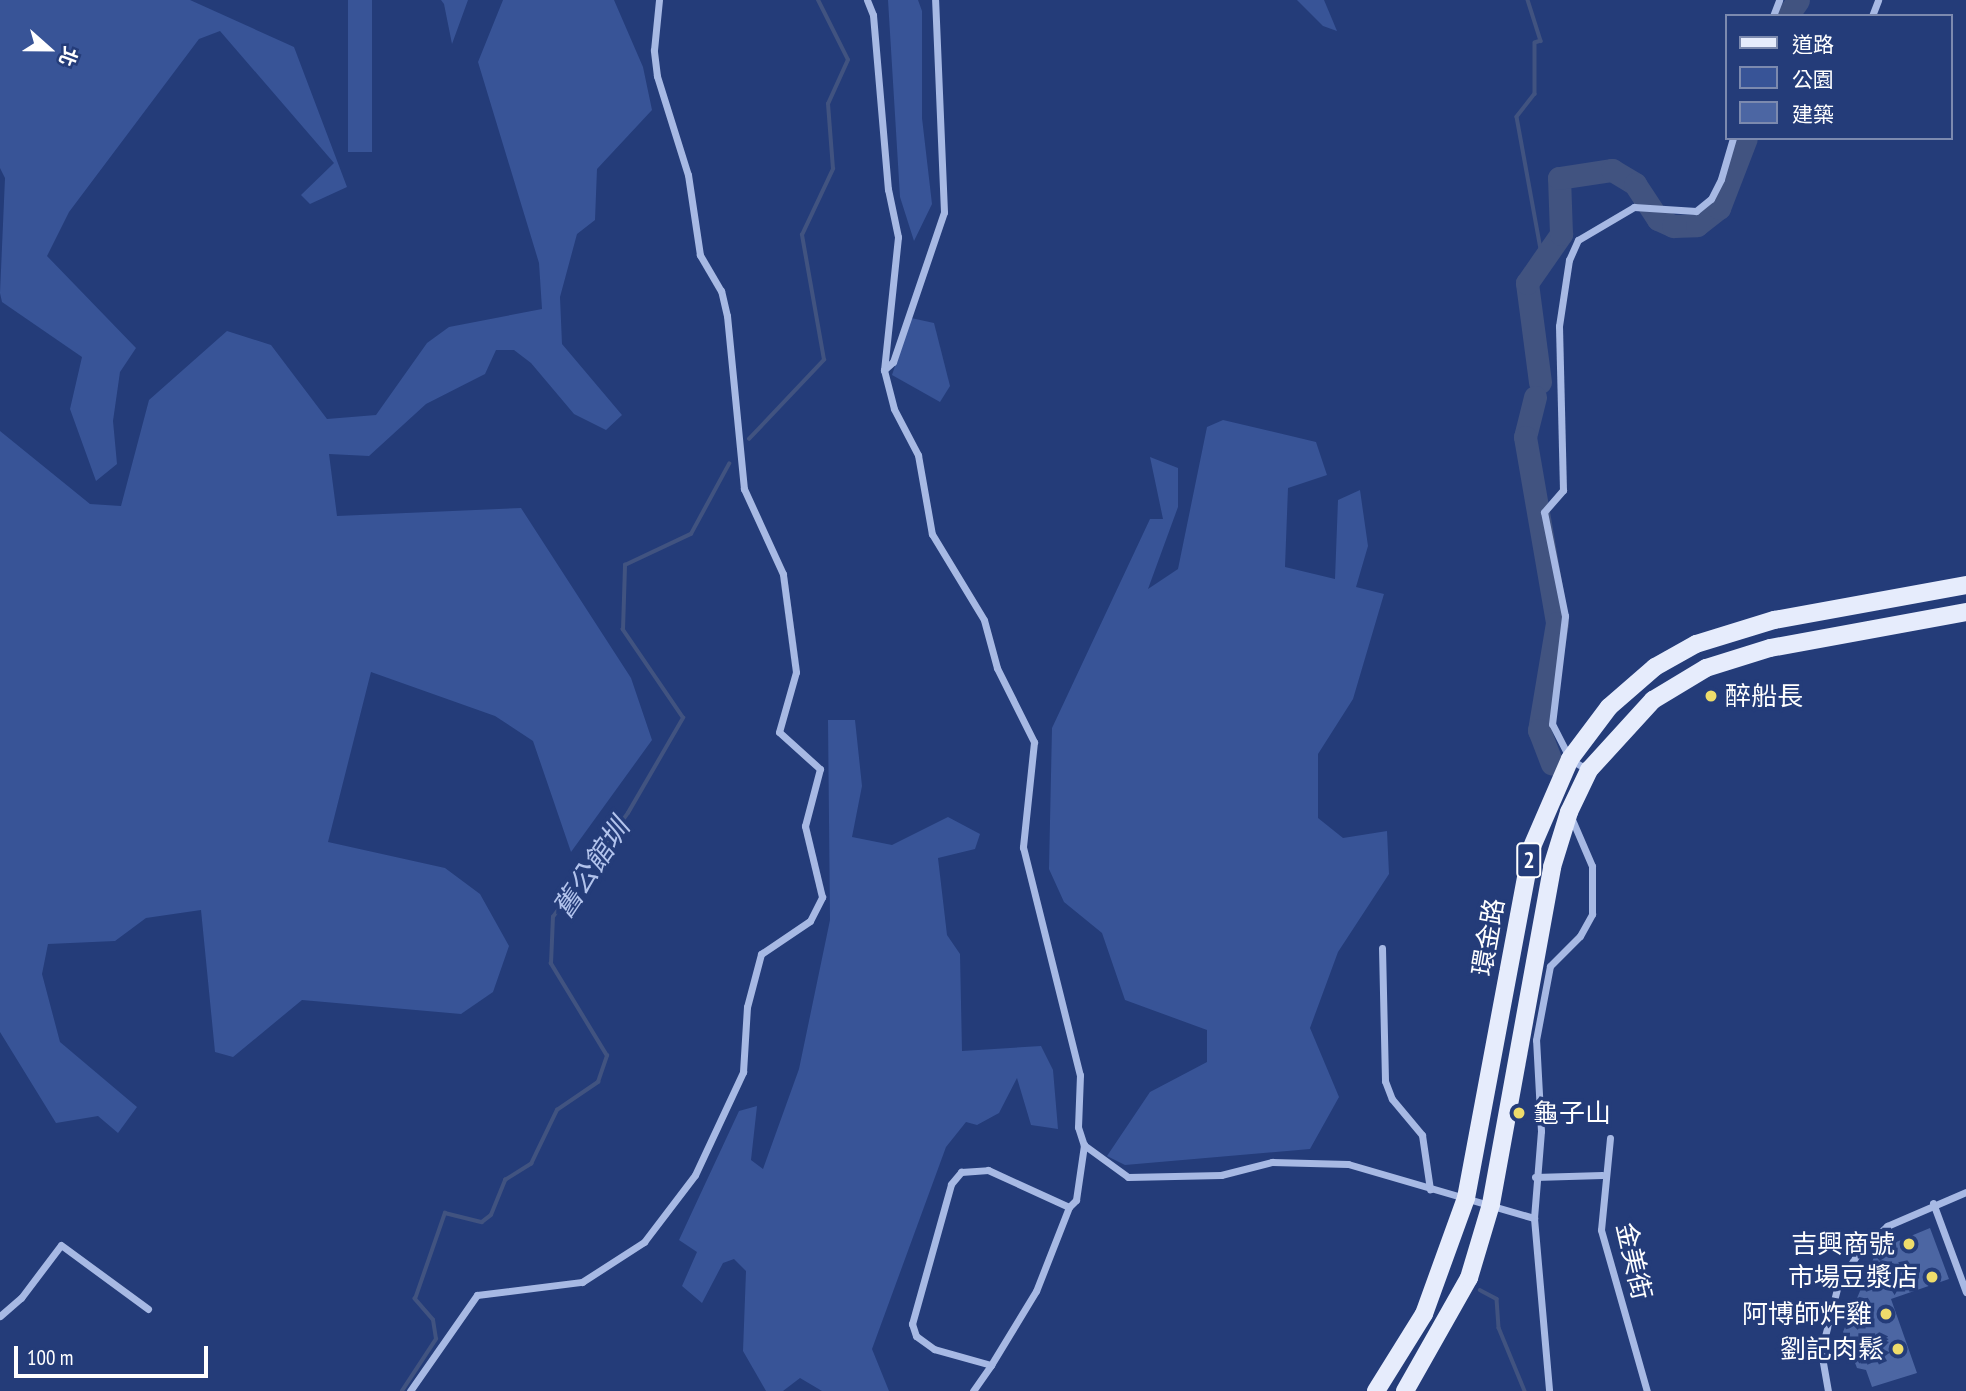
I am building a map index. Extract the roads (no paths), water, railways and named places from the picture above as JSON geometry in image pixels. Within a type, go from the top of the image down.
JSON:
[{"type":"main road","name":"環金路","points":[[1376,1391],[1424,1314],[1466,1198],[1531,849],[1570,759],[1609,707],[1655,667],[1696,645],[1774,620],[1966,585]]},
{"type":"main road","name":"環金路","points":[[1405,1391],[1469,1278],[1491,1203],[1552,867],[1569,812],[1589,770],[1653,700],[1706,668],[1770,648],[1966,612]]},
{"type":"street","points":[[410,1391],[477,1296],[582,1282],[644,1242],[695,1175],[743,1072],[747,1007],[761,954],[810,921],[822,897],[805,826],[820,769],[779,732],[796,672],[783,574],[744,489],[727,316],[700,254],[688,175],[657,76],[654,50],[659,0]]},
{"type":"street","points":[[867,0],[873,15],[888,189],[898,237],[884,370],[894,409],[918,455],[932,534],[984,620],[997,668],[1034,742],[1023,847],[1026,877],[1041,915],[1080,1074],[1078,1127],[1084,1145],[1076,1200],[1069,1207],[1036,1291],[973,1391]]},
{"type":"street","points":[[884,370],[893,362],[944,212],[935,0]]},
{"type":"street","points":[[1589,770],[1570,759],[1552,724],[1565,616],[1544,512],[1563,490],[1559,326],[1578,240],[1597,224],[1640,206],[1654,205],[1687,212],[1711,199],[1732,140]]},
{"type":"street","points":[[1549,1391],[1534,1217],[1535,1177],[1541,1131],[1536,1040],[1550,966],[1580,936],[1592,914],[1592,866],[1569,812]]},
{"type":"street","points":[[1382,948],[1385,1081],[1392,1099],[1422,1135],[1430,1189]]},
{"type":"street","name":"金美街","points":[[1610,1138],[1602,1175],[1601,1230],[1647,1391]]},
{"type":"street","points":[[1084,1145],[1128,1178],[1221,1175],[1272,1162],[1348,1164],[1534,1217]]},
{"type":"street","points":[[991,1365],[926,1345],[912,1324],[951,1184],[972,1167],[988,1170],[1069,1207]]},
{"type":"street","points":[[1535,1177],[1602,1175]]},
{"type":"street","points":[[1828,1391],[1821,1352],[1838,1285],[1857,1254],[1887,1226],[1933,1203],[1966,1192]]},
{"type":"street","points":[[1933,1203],[1966,1292]]},
{"type":"street","points":[[0,1316],[21,1298],[61,1245],[148,1309]]},
{"type":"waterway","name":"舊公館圳","points":[[749,439],[824,360],[802,235],[833,169],[828,104],[848,60],[818,0]]},
{"type":"waterway","points":[[1528,0],[1541,41],[1535,43],[1535,94],[1517,117],[1542,255]]},
{"type":"waterway","points":[[1788,14],[1798,0]]},
{"type":"waterway","points":[[1540,382],[1527,283],[1561,234],[1559,178],[1612,170],[1635,184],[1658,219],[1673,226],[1697,225],[1719,208],[1745,140]]},
{"type":"waterway","points":[[1535,397],[1525,437],[1557,623],[1539,730],[1552,764]]},
{"type":"waterway","name":"舊公館圳","points":[[402,1391],[436,1339],[433,1320],[415,1299],[445,1213],[482,1222],[491,1215],[505,1180],[531,1164],[557,1110],[598,1082],[607,1056],[551,964],[553,917],[628,813],[683,718],[623,630],[625,565],[691,534],[729,464]]},
{"type":"waterway","points":[[1480,1290],[1497,1299],[1499,1328],[1525,1391]]},
{"type":"place","name":"醉船長","points":[[1711,696]]},
{"type":"place","name":"龜子山","points":[[1519,1113]]},
{"type":"place","name":"吉興商號","points":[[1909,1244]]},
{"type":"place","name":"市場豆漿店","points":[[1932,1277]]},
{"type":"place","name":"阿博師炸雞","points":[[1886,1314]]},
{"type":"place","name":"劉記肉鬆","points":[[1898,1349]]}]
